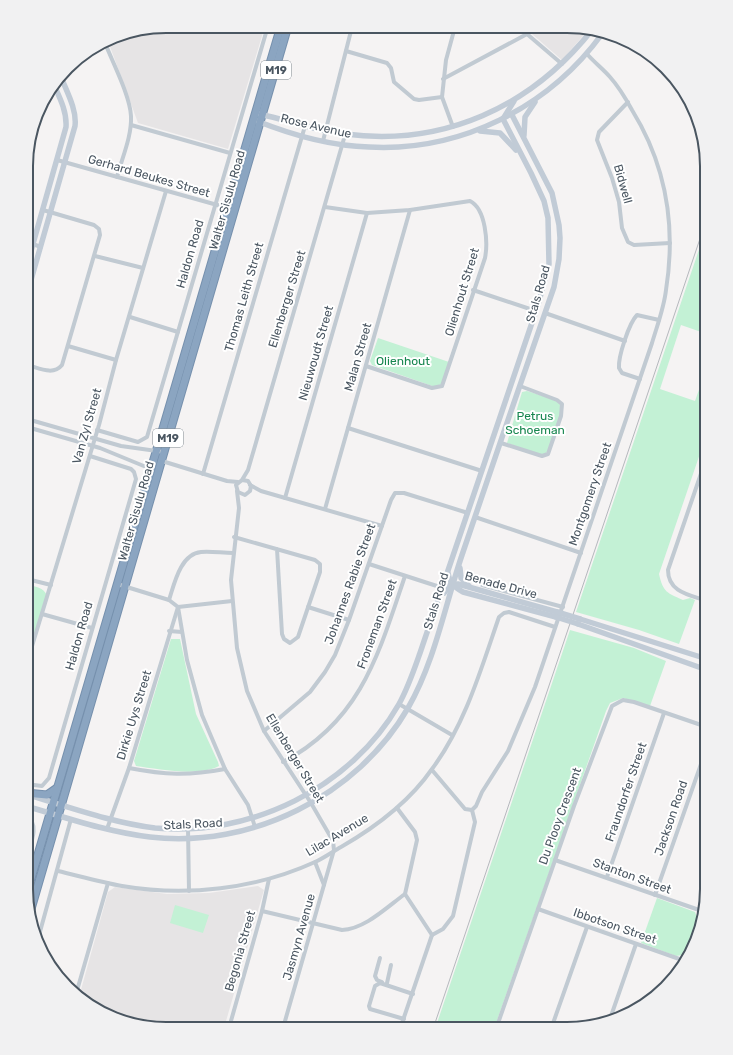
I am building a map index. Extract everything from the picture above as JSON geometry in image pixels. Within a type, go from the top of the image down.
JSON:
[{"type":"highway","name":"Walter Sisulu Road","points":[[275,60],[281,33]]},
{"type":"highway","name":"Walter Sisulu Road","points":[[33,871],[53,802],[108,645],[250,160],[258,118],[275,60],[285,33]]},
{"type":"highway","name":"Walter Sisulu Road","points":[[88,700],[100,643],[168,407],[242,157],[258,118]]},
{"type":"highway","points":[[242,157],[250,160]]},
{"type":"highway","points":[[210,265],[218,268]]},
{"type":"highway","points":[[197,310],[205,312]]},
{"type":"highway","points":[[184,353],[193,355]]},
{"type":"highway","points":[[168,407],[177,409]]},
{"type":"highway","points":[[142,498],[150,500]]},
{"type":"highway","points":[[128,547],[136,550]]},
{"type":"highway","points":[[100,643],[108,645]]},
{"type":"highway","name":"Walter Sisulu Road","points":[[34,900],[61,805],[76,739]]},
{"type":"highway","points":[[33,794],[49,795],[58,787]]},
{"type":"street","name":"Haldon Road","points":[[97,430],[138,442],[147,437],[266,33]]},
{"type":"street","points":[[323,141],[350,33]]},
{"type":"street","points":[[453,33],[446,60],[442,97],[453,127]]},
{"type":"street","points":[[443,79],[527,34],[560,66],[566,75]]},
{"type":"street","name":"Rose Avenue","points":[[258,118],[345,135],[396,137],[424,134],[453,127],[490,113],[515,99],[560,66],[588,35]]},
{"type":"street","name":"Rose Avenue","points":[[258,118],[302,136],[343,145],[369,147],[418,145],[478,131],[503,119],[541,95],[566,75],[592,48],[599,38]]},
{"type":"street","points":[[583,42],[592,48]]},
{"type":"street","points":[[107,47],[128,103],[131,116],[131,125],[117,177]]},
{"type":"street","points":[[575,50],[585,55]]},
{"type":"street","points":[[346,51],[387,63],[391,68],[394,82],[414,99],[419,100],[442,97]]},
{"type":"street","name":"Montgomery Street","points":[[472,810],[476,806],[482,792],[508,751],[535,687],[640,379],[666,291],[670,243],[670,222],[668,201],[657,160],[646,132],[628,102],[611,78],[585,55]]},
{"type":"street","points":[[567,59],[575,66]]},
{"type":"street","points":[[33,274],[75,130],[76,118],[62,83]]},
{"type":"street","points":[[33,235],[43,210],[67,120],[56,91]]},
{"type":"street","points":[[525,141],[525,117],[530,108],[541,95]]},
{"type":"street","points":[[490,113],[509,114],[515,99]]},
{"type":"street","name":"Bidwell","points":[[628,102],[599,132],[597,140],[607,164],[619,202],[624,235],[628,242],[634,245],[670,243]]},
{"type":"street","name":"Stals Road","points":[[33,808],[108,829],[151,837],[188,838],[219,836],[255,827],[311,803],[343,783],[360,767],[388,736],[407,709],[426,669],[474,520],[554,288],[559,259],[559,225],[552,193],[509,114]]},
{"type":"street","name":"Stals Road","points":[[33,795],[111,819],[156,828],[188,828],[233,823],[267,814],[306,795],[333,777],[359,754],[386,723],[399,704],[412,677],[536,311],[549,264],[549,226],[544,201],[503,119]]},
{"type":"street","points":[[131,125],[230,153]]},
{"type":"street","name":"Thomas Leith Street","points":[[203,474],[305,126]]},
{"type":"street","points":[[478,131],[493,132],[503,135],[522,156]]},
{"type":"street","name":"Ellenberger Street","points":[[242,480],[248,470],[326,207],[345,135]]},
{"type":"street","name":"Gerhard Beukes Street","points":[[57,160],[235,210]]},
{"type":"street","name":"Van Zyl Street","points":[[33,642],[90,456],[116,360],[130,317],[166,191]]},
{"type":"street","name":"Olienhout Street","points":[[326,207],[367,213],[410,210],[470,201],[476,204],[485,226],[485,258],[442,386],[432,388],[366,366]]},
{"type":"street","points":[[33,367],[51,372],[55,371],[64,362],[100,235],[97,226],[43,210]]},
{"type":"street","name":"Malan Street","points":[[325,509],[410,210]]},
{"type":"street","name":"Nieuwoudt Street","points":[[285,498],[367,213]]},
{"type":"street","points":[[549,226],[559,225]]},
{"type":"street","points":[[33,244],[41,247]]},
{"type":"street","points":[[95,256],[143,268]]},
{"type":"street","points":[[474,290],[625,341]]},
{"type":"street","points":[[536,311],[545,313]]},
{"type":"street","points":[[640,379],[622,373],[618,368],[625,341],[633,320],[637,315],[658,320]]},
{"type":"street","points":[[130,317],[178,332]]},
{"type":"street","points":[[68,346],[116,360]]},
{"type":"street","points":[[494,435],[501,443],[542,456],[548,454],[561,416],[562,404],[557,400],[513,380]]},
{"type":"street","points":[[509,390],[518,392]]},
{"type":"street","points":[[33,421],[121,446],[164,452]]},
{"type":"street","points":[[348,428],[481,474],[488,480]]},
{"type":"street","points":[[33,429],[92,446],[132,460],[150,469],[159,471]]},
{"type":"street","points":[[490,446],[501,443]]},
{"type":"street","name":"Haldon Road","points":[[33,785],[42,786],[49,778],[136,482],[136,475],[131,469],[90,456]]},
{"type":"street","points":[[162,461],[227,481],[238,482],[242,480],[250,483],[261,491],[382,526]]},
{"type":"street","points":[[484,465],[492,468]]},
{"type":"street","name":"Ellenberger Street","points":[[248,470],[250,483]]},
{"type":"street","points":[[700,476],[668,570],[669,581],[676,590],[700,599]]},
{"type":"street","points":[[227,481],[241,494],[261,491]]},
{"type":"street","points":[[237,490],[238,482]]},
{"type":"street","points":[[248,493],[250,483]]},
{"type":"street","name":"Ellenberger Street","points":[[237,490],[239,508],[234,537],[231,580],[237,648],[243,674],[253,706],[264,731],[311,803],[332,841],[334,850]]},
{"type":"street","name":"Ellenberger Street","points":[[239,508],[248,493]]},
{"type":"street","name":"Johannes Rabie Street","points":[[264,731],[301,701],[316,684],[335,654],[349,620],[393,496],[398,493],[404,493],[468,513]]},
{"type":"street","points":[[470,507],[478,510]]},
{"type":"street","points":[[465,520],[474,520],[581,553]]},
{"type":"street","points":[[234,537],[277,549],[315,560],[320,564],[320,572],[298,637],[290,643],[286,642],[282,634],[277,549]]},
{"type":"street","points":[[169,600],[178,573],[189,558],[199,552],[233,553]]},
{"type":"street","points":[[462,556],[460,568],[461,578],[470,586],[481,587],[563,607]]},
{"type":"street","points":[[369,564],[443,588]]},
{"type":"street","points":[[431,623],[446,588],[453,585],[448,577],[448,570]]},
{"type":"street","name":"Froneman Street","points":[[283,762],[318,738],[341,716],[355,698],[372,670],[380,651],[405,576]]},
{"type":"street","points":[[33,581],[51,585]]},
{"type":"street","points":[[117,584],[169,600],[178,607],[194,688],[202,715],[225,769],[248,805],[255,827]]},
{"type":"street","name":"Benade Drive","points":[[453,585],[458,584],[481,587],[556,615]]},
{"type":"street","name":"Benade Drive","points":[[453,585],[463,592],[579,621],[683,650],[700,656]]},
{"type":"street","points":[[446,606],[454,594],[463,592]]},
{"type":"street","points":[[178,607],[232,601]]},
{"type":"street","name":"Dirkie Uys Street","points":[[108,829],[129,768],[169,631],[178,607]]},
{"type":"street","points":[[308,607],[349,620]]},
{"type":"street","name":"Lilac Avenue","points":[[58,871],[108,883],[142,889],[189,891],[227,887],[269,879],[315,862],[361,836],[397,808],[432,770],[466,708],[499,618],[504,613],[509,612],[555,627]]},
{"type":"street","points":[[42,614],[92,628]]},
{"type":"street","name":"Benade Drive","points":[[579,621],[700,667]]},
{"type":"street","points":[[169,631],[182,632]]},
{"type":"street","points":[[680,660],[683,650]]},
{"type":"street","name":"Du Plooy Crescent","points":[[498,1022],[555,860],[612,706],[618,702],[628,701],[700,725]]},
{"type":"street","points":[[399,704],[452,735]]},
{"type":"street","name":"Fraundorfer Street","points":[[607,877],[664,714]]},
{"type":"street","name":"Jackson Road","points":[[655,895],[700,767]]},
{"type":"street","points":[[129,768],[173,775],[200,774],[225,769]]},
{"type":"street","points":[[403,1022],[432,935],[443,929],[453,916],[475,822],[472,810],[465,809],[432,770]]},
{"type":"street","points":[[262,911],[342,930],[353,929],[405,894],[417,840],[415,832],[397,808]]},
{"type":"street","points":[[40,932],[71,819]]},
{"type":"street","points":[[33,822],[33,834]]},
{"type":"street","points":[[188,828],[189,891]]},
{"type":"street","name":"Jasmyn Avenue","points":[[285,1022],[325,886],[334,850]]},
{"type":"street","name":"Stanton Street","points":[[555,860],[698,910]]},
{"type":"street","points":[[315,862],[325,886]]},
{"type":"street","name":"Begonia Street","points":[[230,1022],[262,911],[269,879]]},
{"type":"street","points":[[78,988],[108,883]]},
{"type":"street","points":[[405,894],[432,935]]},
{"type":"street","name":"Ibbotson Street","points":[[538,909],[680,959]]},
{"type":"street","points":[[553,1022],[587,927]]},
{"type":"street","points":[[612,1014],[636,944]]},
{"type":"street","points":[[380,958],[376,979],[413,993]]},
{"type":"street","points":[[387,983],[391,965]]},
{"type":"street","points":[[404,1019],[370,1009],[369,1006],[375,986],[380,983],[413,993]]},
{"type":"shaded area","points":[[158,33],[263,33],[228,149],[138,123],[110,46],[132,38]]},
{"type":"shaded area","points":[[531,33],[585,34],[562,60]]},
{"type":"shaded area","points":[[258,886],[264,890],[226,1022],[149,1021],[115,1012],[100,1004],[81,990],[108,892],[115,887],[167,894],[209,893]]},
{"type":"green space","points":[[700,247],[700,332],[681,325],[660,389],[695,401],[700,387],[700,454],[659,574],[662,585],[666,591],[683,600],[690,598],[695,600],[679,644],[639,630],[576,612]]},
{"type":"green space","name":"Olienhout","points":[[378,338],[449,362],[443,383],[435,387],[372,365],[370,361]]},
{"type":"green space","name":"Petrus Schoeman","points":[[527,391],[556,400],[563,407],[549,450],[543,456],[507,443],[522,392]]},
{"type":"green space","points":[[33,586],[44,591],[47,596],[35,633],[33,634]]},
{"type":"green space","points":[[570,630],[634,648],[666,661],[650,706],[623,698],[610,703],[606,711],[496,1022],[437,1022]]},
{"type":"green space","points":[[171,639],[180,639],[196,714],[219,766],[189,772],[136,766],[134,761]]},
{"type":"green space","points":[[657,898],[695,912],[697,916],[693,931],[682,955],[676,956],[641,943]]},
{"type":"green space","points":[[175,905],[209,915],[203,933],[170,923]]},
{"type":"railway","points":[[435,1022],[700,239]]}]
